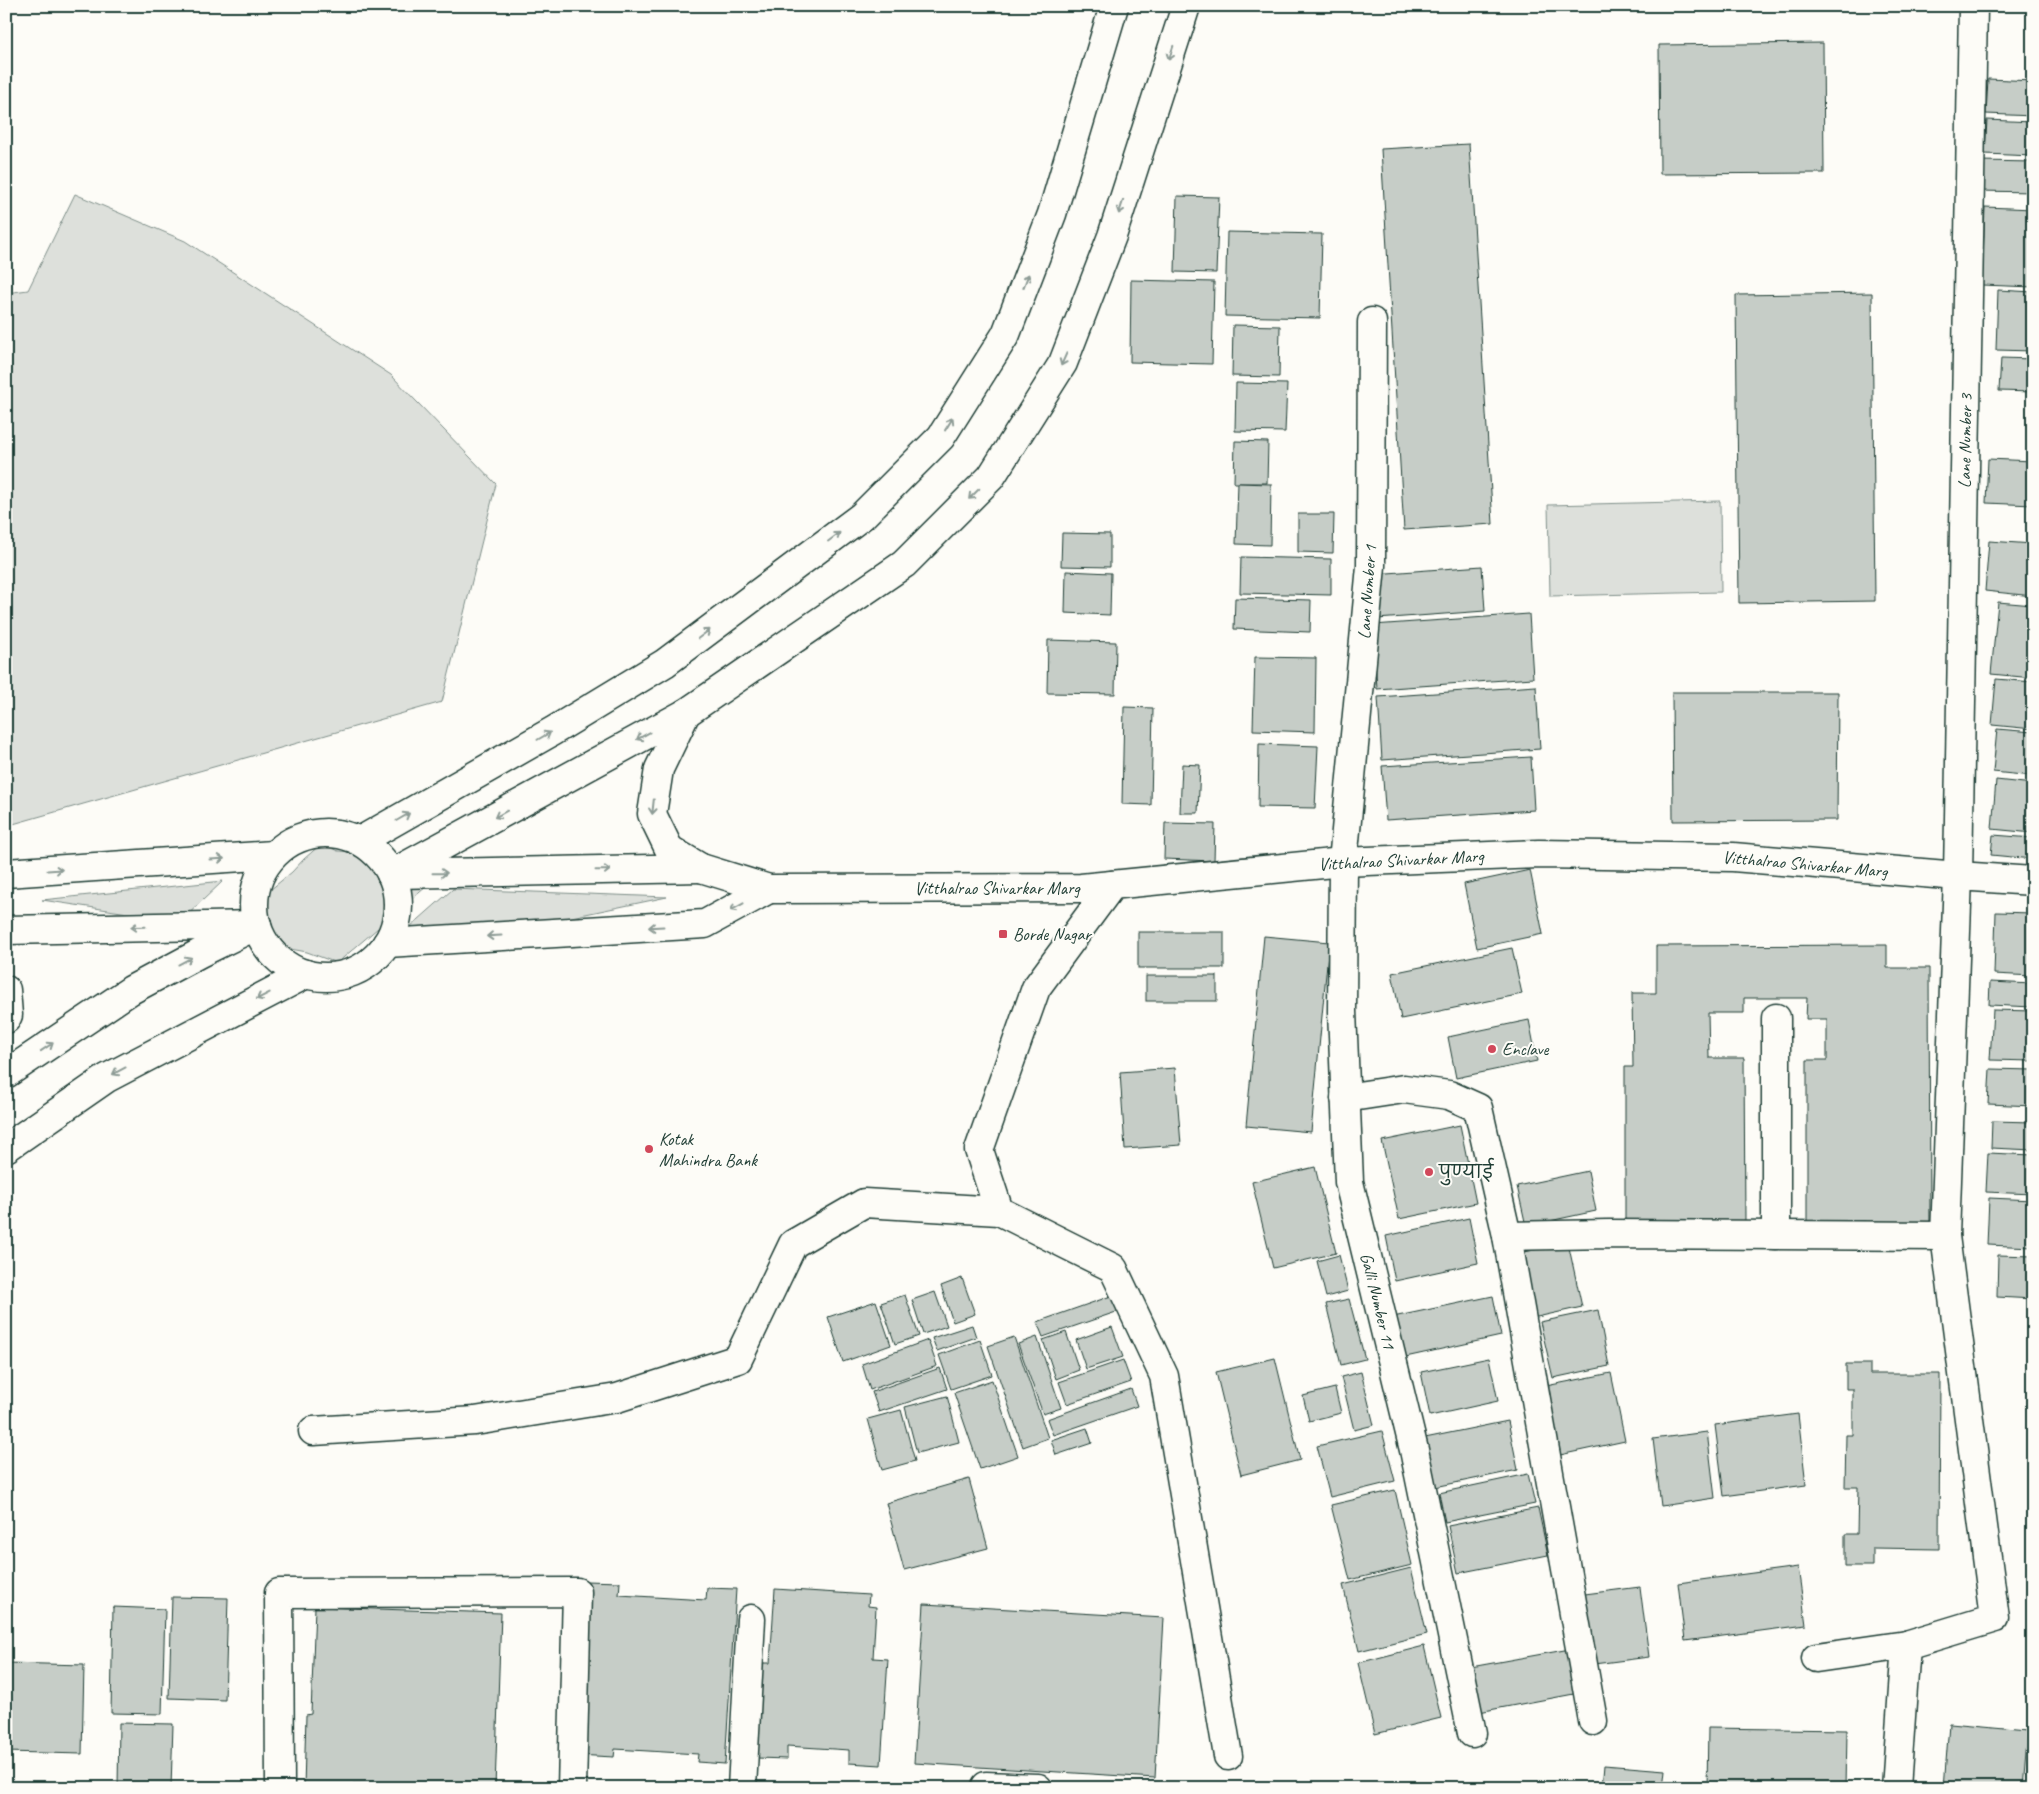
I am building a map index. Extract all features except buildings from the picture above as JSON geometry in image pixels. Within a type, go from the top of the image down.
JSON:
[{"type":"street","points":[[360,841],[553,731],[665,663],[862,516],[941,437],[1006,334],[1052,214],[1114,6]]},
{"type":"street","points":[[391,874],[686,712],[904,564],[991,477],[1063,363],[1112,236],[1186,6]]},
{"type":"street","name":"Lane Number 3","points":[[1906,1645],[1995,1618],[1945,1236],[1958,876],[1972,6]]},
{"type":"street","name":"Lane Number 1","points":[[1344,862],[1371,566],[1372,322]]},
{"type":"street","points":[[686,712],[659,768],[652,814],[669,848],[701,868],[769,889]]},
{"type":"street","points":[[317,833],[339,833],[360,841],[379,855],[391,874],[398,899],[396,921],[387,943],[373,960],[353,972],[331,977],[306,974],[285,964],[268,947],[257,925],[254,900],[260,876],[273,856],[293,840],[317,833]]},
{"type":"street","name":"Vitthalrao Shivarkar Marg","points":[[769,889],[1081,888],[1344,862],[1539,854],[1733,857],[2033,881]]},
{"type":"street","points":[[6,873],[273,856]]},
{"type":"street","name":"Galli Number 11","points":[[1344,862],[1342,1011],[1349,1182],[1414,1450],[1472,1734]]},
{"type":"street","points":[[391,874],[701,868]]},
{"type":"street","points":[[999,1211],[979,1150],[982,1141],[1036,988],[1112,885]]},
{"type":"street","points":[[387,943],[705,924],[769,889]]},
{"type":"street","points":[[6,930],[257,925]]},
{"type":"street","points":[[6,1074],[131,990],[257,925]]},
{"type":"street","points":[[6,1148],[107,1078],[306,974]]},
{"type":"street","points":[[6,990],[8,1015],[6,1019]]},
{"type":"street","points":[[1776,1018],[1776,1235]]},
{"type":"street","points":[[1345,1098],[1404,1089],[1449,1094],[1478,1108],[1507,1236],[1592,1721]]},
{"type":"street","points":[[313,1431],[475,1421],[617,1398],[738,1359],[793,1244],[864,1203],[999,1211],[1113,1268],[1164,1376],[1228,1756]]},
{"type":"street","points":[[1507,1236],[1609,1234],[1945,1236]]},
{"type":"street","points":[[280,1788],[280,1594],[577,1592],[572,1788]]},
{"type":"street","points":[[742,1788],[751,1619]]},
{"type":"street","points":[[1816,1658],[1906,1645],[1896,1788]]},
{"type":"street","points":[[986,1788],[986,1786],[1038,1788]]},
{"type":"shaded area","points":[[75,194],[185,241],[391,375],[496,484],[442,702],[6,826],[6,293],[28,290]]},
{"type":"shaded area","points":[[1720,501],[1721,592],[1550,596],[1548,505]]},
{"type":"shaded area","points":[[321,844],[338,851],[352,852],[440,875],[337,963],[307,952],[219,936],[292,872]]},
{"type":"shaded area","points":[[223,881],[181,921],[42,900]]},
{"type":"shaded area","points":[[453,889],[667,897],[375,958]]},
{"type":"place","name":"Borde Nagar","points":[[1003,934]]},
{"type":"place","name":"Enclave","points":[[1492,1049]]},
{"type":"place","name":"Kotak Mahindra Bank","points":[[649,1149]]},
{"type":"place","name":"पुण्याई","points":[[1429,1172]]}]
